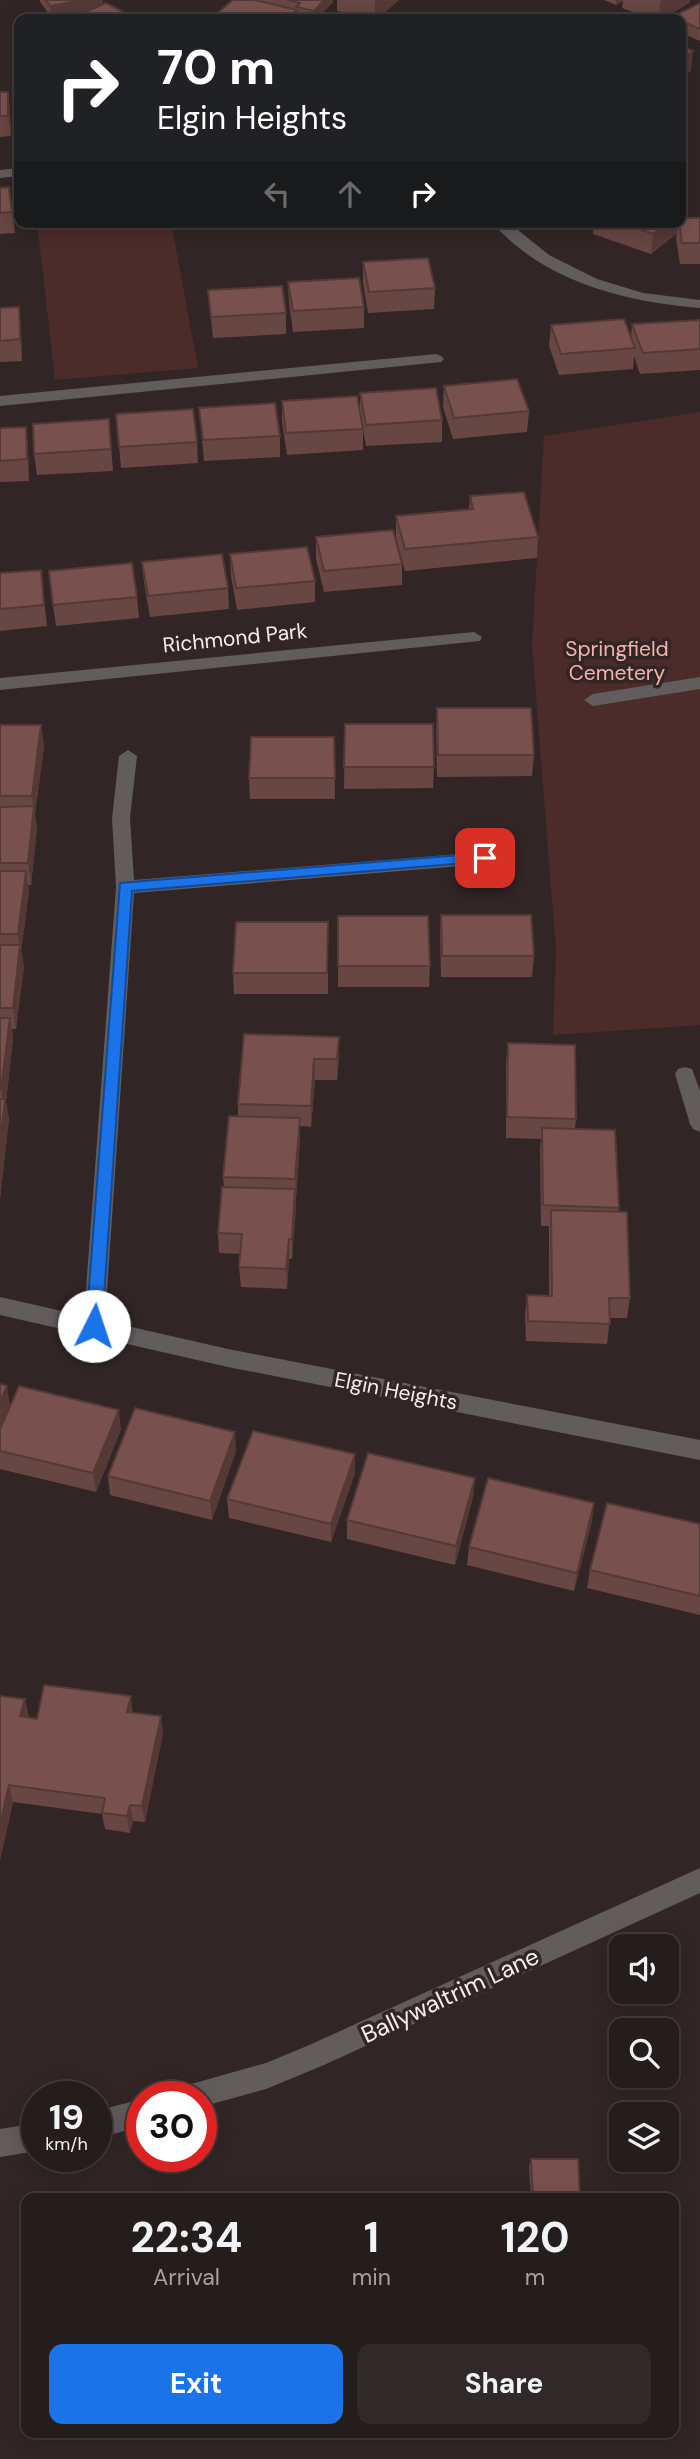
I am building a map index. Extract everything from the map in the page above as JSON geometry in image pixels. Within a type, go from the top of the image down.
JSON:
[{"type":"street","points":[[505,228],[551,264],[617,294],[671,303],[700,304]]},
{"type":"street","points":[[0,401],[436,359]]},
{"type":"street","name":"Richmond Park","points":[[0,684],[474,636]]},
{"type":"street","points":[[593,700],[700,682]]},
{"type":"street","points":[[94,1326],[125,887],[121,818],[128,756]]},
{"type":"street","points":[[125,887],[485,858]]},
{"type":"street","points":[[685,1074],[700,1124]]},
{"type":"street","name":"Elgin Heights","points":[[0,1306],[228,1358],[700,1450]]},
{"type":"street","name":"Ballywaltrim Lane","points":[[217,2090],[266,2076],[328,2050],[700,1880]]},
{"type":"street","points":[[0,2143],[21,2140]]},
{"type":"green space","points":[[38,228],[172,228],[198,368],[55,380]]},
{"type":"green space","name":"Springfield Cemetery","points":[[700,412],[700,1025],[553,1035],[556,951],[532,645],[544,436]]},
{"type":"building","points":[[46,0],[83,0],[50,6]]},
{"type":"building","points":[[233,0],[255,0],[297,10],[292,14],[216,14]]},
{"type":"building","points":[[287,0],[324,0],[314,11],[296,7],[300,3]]},
{"type":"building","points":[[106,3],[127,14],[81,14]]},
{"type":"building","points":[[700,3],[700,29],[686,23],[686,14],[678,14]]},
{"type":"building","points":[[0,92],[8,92],[8,116],[0,116]]},
{"type":"building","points":[[9,187],[12,212],[0,213],[0,188]]},
{"type":"building","points":[[686,218],[700,218],[700,243],[682,243],[680,228],[686,228]]},
{"type":"building","points":[[637,228],[660,228],[653,234]]},
{"type":"building","points":[[428,258],[435,288],[369,292],[363,262]]},
{"type":"building","points":[[359,278],[364,307],[293,311],[288,282]]},
{"type":"building","points":[[282,286],[286,313],[211,317],[208,290]]},
{"type":"building","points":[[19,307],[20,339],[0,341],[0,308]]},
{"type":"building","points":[[624,319],[635,348],[561,354],[551,325]]},
{"type":"building","points":[[700,320],[700,349],[643,353],[632,324]]},
{"type":"building","points":[[517,379],[529,411],[454,418],[444,386]]},
{"type":"building","points":[[436,388],[442,420],[366,425],[360,393]]},
{"type":"building","points":[[357,396],[363,429],[286,433],[282,401]]},
{"type":"building","points":[[275,403],[280,436],[203,440],[199,408]]},
{"type":"building","points":[[193,409],[197,442],[119,447],[116,414]]},
{"type":"building","points":[[109,419],[111,449],[34,454],[33,424]]},
{"type":"building","points":[[26,427],[27,459],[0,461],[0,428]]},
{"type":"building","points":[[524,492],[538,537],[405,549],[396,516],[473,509],[470,496]]},
{"type":"building","points":[[393,530],[402,564],[324,571],[316,537]]},
{"type":"building","points":[[307,547],[315,581],[236,588],[230,554]]},
{"type":"building","points":[[222,554],[228,588],[148,596],[142,562]]},
{"type":"building","points":[[132,563],[137,597],[53,605],[49,571]]},
{"type":"building","points":[[41,570],[44,605],[0,609],[0,573]]},
{"type":"building","points":[[437,708],[531,708],[534,755],[438,755]]},
{"type":"building","points":[[345,724],[433,724],[434,767],[344,767]]},
{"type":"building","points":[[0,725],[41,725],[32,796],[0,796]]},
{"type":"building","points":[[251,737],[334,737],[335,778],[249,778]]},
{"type":"building","points":[[34,806],[28,863],[0,863],[0,807]]},
{"type":"building","points":[[0,871],[26,871],[18,934],[0,934]]},
{"type":"building","points":[[441,915],[531,915],[534,956],[442,956]]},
{"type":"building","points":[[338,916],[428,916],[430,966],[338,966]]},
{"type":"building","points":[[236,922],[328,922],[327,973],[233,973]]},
{"type":"building","points":[[0,945],[20,945],[13,1008],[0,1008]]},
{"type":"building","points":[[0,1018],[10,1018],[1,1089],[0,1089]]},
{"type":"building","points":[[244,1034],[339,1037],[337,1059],[314,1059],[311,1106],[238,1104]]},
{"type":"building","points":[[508,1043],[575,1045],[576,1119],[507,1117]]},
{"type":"building","points":[[0,1099],[5,1099],[0,1146]]},
{"type":"building","points":[[229,1116],[300,1118],[295,1179],[223,1177]]},
{"type":"building","points":[[542,1128],[615,1130],[619,1208],[543,1205]]},
{"type":"building","points":[[222,1187],[295,1189],[292,1239],[289,1239],[286,1269],[239,1267],[242,1234],[218,1233]]},
{"type":"building","points":[[551,1210],[627,1212],[630,1298],[609,1298],[610,1324],[528,1321],[527,1295],[552,1296]]},
{"type":"building","points":[[0,1384],[7,1386],[0,1401]]},
{"type":"building","points":[[19,1386],[119,1410],[93,1473],[0,1451],[0,1429]]},
{"type":"building","points":[[135,1408],[235,1432],[210,1501],[108,1476]]},
{"type":"building","points":[[253,1431],[355,1454],[331,1524],[227,1499]]},
{"type":"building","points":[[368,1453],[475,1478],[456,1546],[347,1520]]},
{"type":"building","points":[[488,1478],[594,1503],[577,1573],[469,1547]]},
{"type":"building","points":[[607,1503],[700,1524],[700,1596],[590,1570]]},
{"type":"building","points":[[44,1685],[131,1696],[127,1712],[161,1716],[142,1806],[130,1805],[127,1816],[102,1813],[105,1798],[9,1785],[0,1824],[0,1696],[25,1699],[20,1716],[37,1719]]},
{"type":"building","points":[[531,2159],[578,2159],[580,2193],[533,2193]]},
{"type":"route","points":[[94,1326],[125,887],[485,858]]}]
